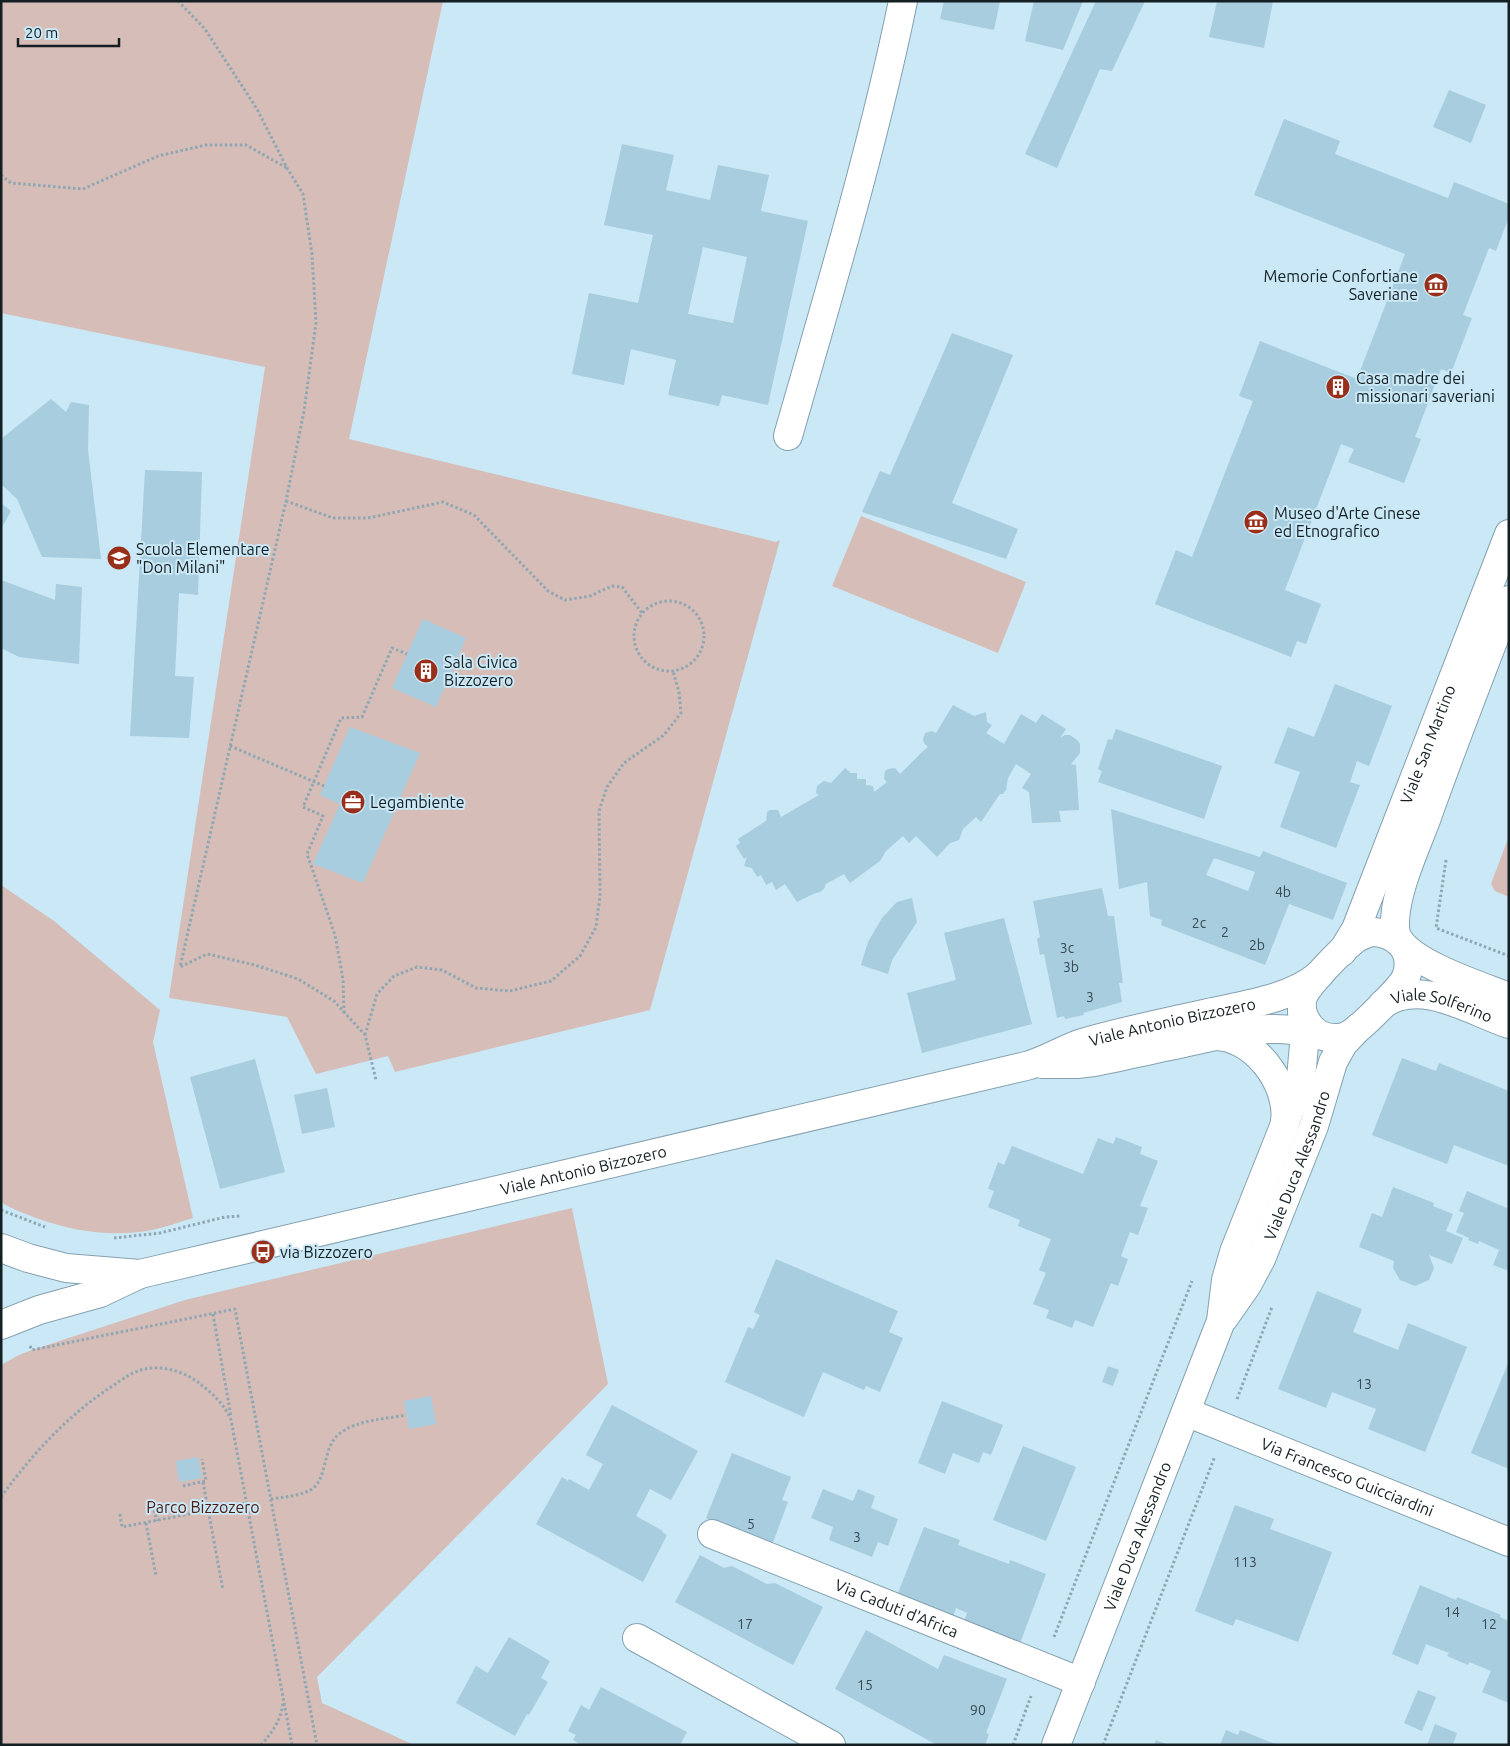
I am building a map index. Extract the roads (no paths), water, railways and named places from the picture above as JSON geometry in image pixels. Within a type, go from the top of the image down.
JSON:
[{"type":"street","points":[[788,436],[835,274],[888,74],[903,1]]},
{"type":"street","name":"Viale San Martino","points":[[1342,952],[1356,930],[1509,534]]},
{"type":"street","name":"Viale San Martino","points":[[1378,1008],[1406,978],[1408,958],[1405,948],[1399,940],[1395,926],[1396,911],[1405,878],[1451,750],[1509,600]]},
{"type":"street","points":[[1319,975],[1353,940],[1362,935],[1371,932],[1381,932],[1399,940]]},
{"type":"street","name":"Viale Solferino","points":[[1399,940],[1412,953],[1426,961],[1509,997]]},
{"type":"street","name":"Viale Duca Alessandro","points":[[1056,1745],[1218,1328],[1224,1306],[1228,1270],[1232,1257],[1283,1129],[1301,1078],[1308,1025],[1302,1000],[1306,990],[1319,975]]},
{"type":"street","name":"Viale Antonio Bizzozero","points":[[1026,1066],[1081,1043],[1291,992],[1306,985],[1319,975]]},
{"type":"street","name":"Viale Solferino","points":[[1378,1008],[1397,997],[1430,996],[1443,999],[1509,1024]]},
{"type":"street","name":"Viale Duca Alessandro","points":[[1218,1328],[1226,1313],[1247,1285],[1261,1259],[1314,1126],[1333,1062],[1343,1044],[1378,1008]]},
{"type":"street","name":"Viale Antonio Bizzozero","points":[[10,1321],[100,1293],[140,1274],[1026,1066],[1086,1064],[1257,1028],[1283,1028],[1308,1025],[1330,1038],[1340,1038],[1358,1028]]},
{"type":"street","name":"Viale Antonio Bizzozero","points":[[1208,1037],[1222,1036],[1242,1044],[1254,1053],[1268,1068],[1285,1100],[1286,1114],[1283,1129]]},
{"type":"street","name":"Viale Antonio Bizzozero","points":[[1,1248],[28,1258],[66,1268],[140,1274]]},
{"type":"street","name":"Via Francesco Guicciardini","points":[[1186,1412],[1509,1542]]},
{"type":"street","name":"Via Caduti d'Africa","points":[[712,1534],[1081,1682]]},
{"type":"street","points":[[637,1638],[831,1745]]},
{"type":"place","name":"Memorie Confortiane Saveriane","points":[[1436,285]]},
{"type":"place","name":"Casa madre dei missionari saveriani","points":[[1338,387]]},
{"type":"place","name":"Museo d'Arte Cinese ed Etnografico","points":[[1256,522]]},
{"type":"place","name":"Scuola Elementare \"Don Milani\"","points":[[119,558]]},
{"type":"place","name":"Sala Civica Bizzozero","points":[[426,671]]},
{"type":"place","name":"Legambiente","points":[[353,802]]},
{"type":"place","name":"via Bizzozero","points":[[263,1252]]},
{"type":"park label","name":"Parco Bizzozero","points":[[203,1507]]}]
